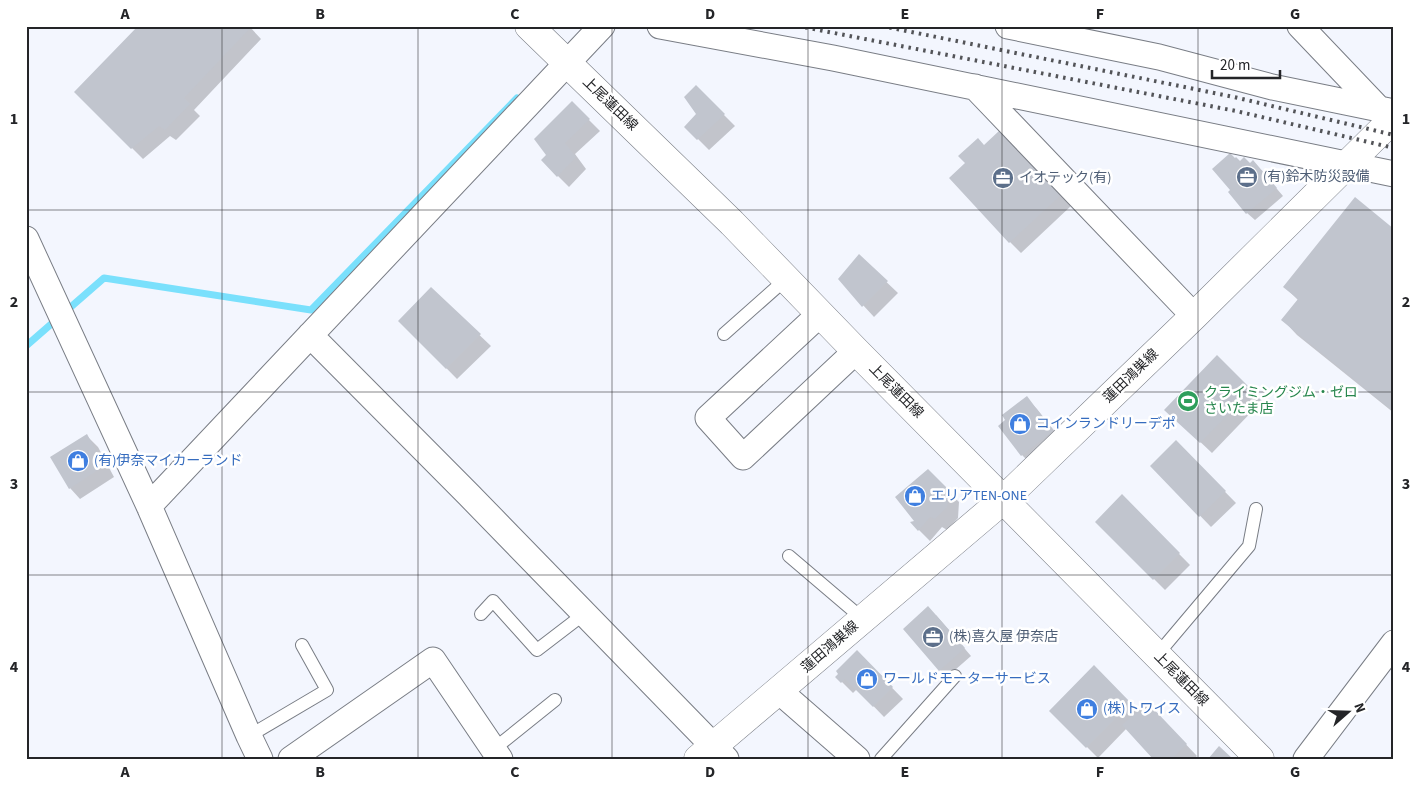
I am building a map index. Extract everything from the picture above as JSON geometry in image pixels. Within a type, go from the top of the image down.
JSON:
[{"type":"main road","name":"上尾蓮田線","points":[[535,32],[732,223],[1260,759]]},
{"type":"main road","name":"蓮田鴻巣線","points":[[712,755],[779,691],[1003,500],[1348,164],[1389,113]]},
{"type":"street","points":[[149,506],[565,61],[602,26]]},
{"type":"street","points":[[660,26],[833,58],[1394,174]]},
{"type":"street","points":[[1008,26],[1159,57],[1272,87],[1389,113]]},
{"type":"street","points":[[1300,26],[1389,113]]},
{"type":"street","points":[[975,87],[1194,316]]},
{"type":"street","points":[[26,238],[149,506],[260,759]]},
{"type":"street","points":[[820,314],[708,418],[743,457],[856,351]]},
{"type":"street","points":[[310,335],[584,614],[712,755]]},
{"type":"street","points":[[1306,759],[1394,643]]},
{"type":"street","points":[[291,759],[432,660],[497,754]]},
{"type":"street","points":[[779,691],[857,759]]},
{"type":"lane","points":[[724,334],[786,279]]},
{"type":"lane","points":[[1157,655],[1249,546],[1256,509]]},
{"type":"lane","points":[[789,556],[863,620]]},
{"type":"lane","points":[[481,614],[493,601],[537,650],[584,614]]},
{"type":"lane","points":[[249,736],[327,690],[302,645]]},
{"type":"lane","points":[[881,759],[955,676]]},
{"type":"lane","points":[[497,754],[555,700]]},
{"type":"building","points":[[138,26],[252,26],[184,98],[190,104],[165,130],[159,126],[131,149],[74,92]]},
{"type":"building","points":[[696,85],[725,114],[697,140],[684,127],[696,114],[684,97]]},
{"type":"building","points":[[572,101],[590,119],[565,143],[576,157],[557,177],[541,160],[546,155],[534,139]]},
{"type":"building","points":[[1000,130],[1061,195],[1009,243],[949,178],[965,163],[958,156],[978,138],[984,145]]},
{"type":"building","points":[[1230,153],[1240,161],[1244,157],[1250,163],[1253,160],[1277,188],[1246,214],[1228,192],[1230,190],[1212,169]]},
{"type":"building","points":[[1355,197],[1394,229],[1394,412],[1281,320],[1298,299],[1283,287]]},
{"type":"building","points":[[859,254],[888,281],[862,307],[838,279]]},
{"type":"building","points":[[431,287],[481,334],[446,369],[398,321]]},
{"type":"building","points":[[1217,355],[1252,390],[1200,443],[1164,410]]},
{"type":"building","points":[[1027,396],[1053,431],[1021,456],[998,426],[1005,420],[1002,415]]},
{"type":"building","points":[[87,434],[104,466],[69,489],[50,457]]},
{"type":"building","points":[[1176,440],[1226,491],[1199,517],[1150,466]]},
{"type":"building","points":[[928,469],[949,490],[947,507],[935,519],[930,517],[918,531],[910,522],[914,521],[895,497]]},
{"type":"building","points":[[1122,494],[1180,553],[1153,580],[1095,522]]},
{"type":"building","points":[[928,606],[965,648],[939,671],[903,629]]},
{"type":"building","points":[[857,650],[893,687],[873,707],[845,679],[841,683],[835,677],[838,674],[836,671]]},
{"type":"building","points":[[1094,665],[1131,703],[1086,748],[1049,711]]},
{"type":"building","points":[[1147,702],[1187,744],[1172,759],[1153,759],[1122,725]]},
{"type":"building","points":[[1219,746],[1233,759],[1208,759]]},
{"type":"waterway","points":[[65,312],[104,278],[311,310],[517,98]]},
{"type":"waterway","points":[[26,346],[57,319]]},
{"type":"railway","points":[[798,26],[1236,111],[1394,148]]},
{"type":"railway","points":[[882,26],[1234,97],[1394,135]]},
{"type":"place","name":"(有)鈴木防災設備","points":[[1247,177]]},
{"type":"place","name":"イオテック(有)","points":[[1003,178]]},
{"type":"place","name":"クライミングジム・ゼロ さいたま店","points":[[1188,401]]},
{"type":"place","name":"コインランドリーデポ","points":[[1020,424]]},
{"type":"place","name":"(有)伊奈マイカーランド","points":[[78,461]]},
{"type":"place","name":"エリアTEN-ONE","points":[[915,496]]},
{"type":"place","name":"(株)喜久屋 伊奈店","points":[[933,637]]},
{"type":"place","name":"ワールドモーターサービス","points":[[867,679]]},
{"type":"place","name":"(株)トワイス","points":[[1087,709]]}]
